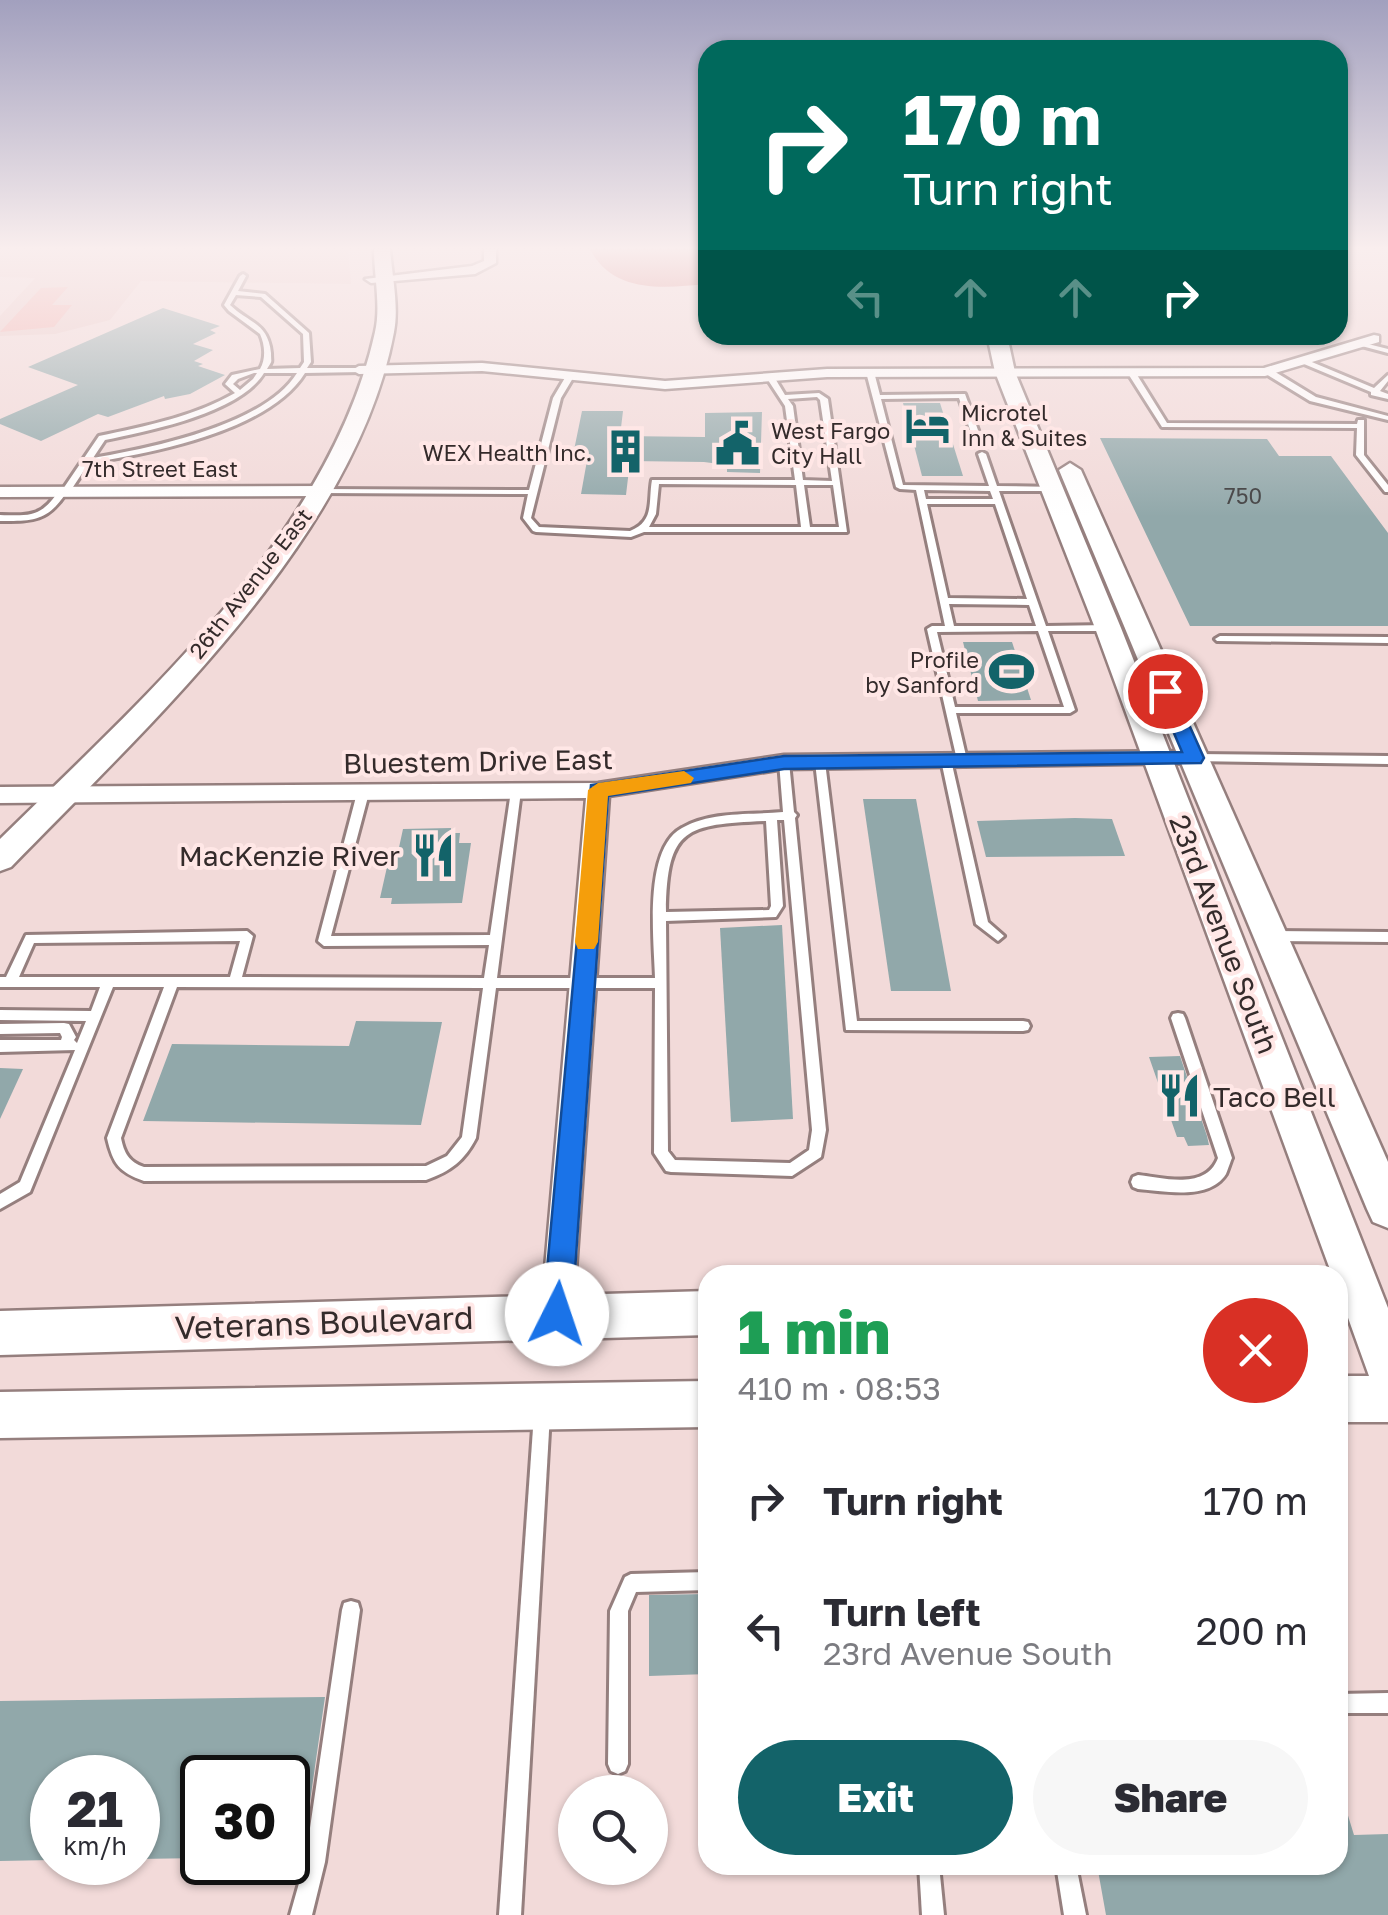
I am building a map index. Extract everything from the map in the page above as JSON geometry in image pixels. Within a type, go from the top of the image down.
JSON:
[{"type":"street","name":"26th Avenue East","points":[[0,859],[48,796],[237,606],[311,490],[351,439],[367,369],[381,338]]},
{"type":"street","points":[[367,369],[482,367],[665,385],[870,372],[1268,372],[1367,342]]},
{"type":"street","name":"23rd Avenue South","points":[[1003,345],[1176,758],[1363,1305],[1388,1366]]},
{"type":"street","name":"23rd Avenue South","points":[[1015,345],[1016,372]]},
{"type":"street","name":"23rd Avenue South","points":[[1065,489],[1108,628],[1271,936],[1388,1209]]},
{"type":"street","name":"7th Street East","points":[[0,492],[311,490]]},
{"type":"street","name":"Bluestem Drive East","points":[[0,795],[598,790],[784,762],[1176,758]]},
{"type":"street","points":[[557,1314],[598,790]]},
{"type":"street","name":"26th Avenue East","points":[[0,832],[48,796]]},
{"type":"street","name":"Veterans Boulevard","points":[[0,1332],[557,1314],[698,1314]]},
{"type":"street","points":[[1348,1399],[1388,1399]]},
{"type":"street","points":[[0,1415],[698,1404]]},
{"type":"lane","points":[[0,518],[48,513],[102,438],[186,419],[239,393],[263,371],[265,338]]},
{"type":"lane","points":[[86,461],[143,452],[221,428],[268,404],[304,372],[307,338]]},
{"type":"lane","points":[[1367,342],[1388,350]]},
{"type":"lane","points":[[1307,362],[1388,397]]},
{"type":"lane","points":[[239,393],[230,388],[235,377],[263,371],[367,369]]},
{"type":"lane","points":[[870,372],[896,483],[920,489],[1065,489]]},
{"type":"lane","points":[[1130,372],[1165,426],[1360,426]]},
{"type":"lane","points":[[1268,372],[1313,399],[1388,418]]},
{"type":"lane","points":[[770,377],[792,418],[806,530]]},
{"type":"lane","points":[[570,378],[554,407],[532,492],[528,522],[542,531],[631,534],[645,530],[844,530],[824,399],[819,394],[784,397]]},
{"type":"lane","points":[[1374,393],[1388,378]]},
{"type":"lane","points":[[875,396],[962,396],[1070,710],[951,710]]},
{"type":"lane","points":[[1364,412],[1360,455],[1388,490]]},
{"type":"lane","points":[[645,530],[650,523],[655,482],[836,484]]},
{"type":"lane","points":[[920,489],[950,628]]},
{"type":"lane","points":[[311,490],[532,492]]},
{"type":"lane","points":[[922,501],[999,502]]},
{"type":"lane","points":[[944,601],[1032,602]]},
{"type":"lane","points":[[998,936],[982,924],[954,760],[951,710],[932,629],[1108,628]]},
{"type":"lane","points":[[1220,639],[1388,640]]},
{"type":"lane","points":[[1176,758],[1388,760]]},
{"type":"lane","points":[[784,762],[790,815],[819,1130],[816,1153],[792,1170],[672,1166],[661,1153],[662,863],[670,842],[683,831],[790,815]]},
{"type":"lane","points":[[820,762],[851,1026],[1022,1026]]},
{"type":"lane","points":[[173,982],[114,1138],[117,1156],[127,1169],[144,1174],[426,1173],[444,1168],[458,1159],[469,1138],[516,791]]},
{"type":"lane","points":[[363,793],[324,941],[496,940]]},
{"type":"lane","points":[[661,917],[772,914],[776,906],[771,817]]},
{"type":"lane","points":[[235,982],[248,936],[30,938],[5,982],[661,983]]},
{"type":"lane","points":[[1271,936],[1388,937]]},
{"type":"lane","points":[[0,1202],[25,1187],[109,982]]},
{"type":"lane","points":[[0,1016],[94,1016]]},
{"type":"lane","points":[[1138,1182],[1192,1185],[1212,1181],[1222,1172],[1225,1158],[1178,1018]]},
{"type":"lane","points":[[0,1029],[64,1028],[69,1038],[66,1046]]},
{"type":"lane","points":[[0,1046],[84,1044]]},
{"type":"lane","points":[[510,1915],[542,1406]]},
{"type":"lane","points":[[618,1764],[618,1611],[630,1583],[698,1581]]},
{"type":"lane","points":[[301,1915],[315,1862],[351,1610]]},
{"type":"lane","points":[[1348,1704],[1388,1703]]},
{"type":"lane","points":[[930,1875],[933,1915]]},
{"type":"lane","points":[[1068,1875],[1075,1915]]},
{"type":"building","points":[[94,338],[205,338],[193,344],[213,350],[194,361],[225,375],[190,394],[165,399],[164,396],[108,417],[98,414],[41,441],[0,424],[0,419],[78,385],[28,367]]},
{"type":"building","name":"Microtel Inn & Suites","points":[[903,403],[940,403],[963,476],[922,476]]},
{"type":"building","points":[[582,411],[623,411],[620,436],[705,437],[705,413],[762,412],[760,473],[727,472],[727,465],[704,462],[630,461],[626,495],[581,494],[588,455],[573,455]]},
{"type":"building","points":[[1100,438],[1267,439],[1279,456],[1331,456],[1388,533],[1388,626],[1190,626]]},
{"type":"building","points":[[963,642],[1012,642],[1031,700],[978,701]]},
{"type":"building","points":[[863,799],[916,799],[951,991],[891,991]]},
{"type":"building","points":[[1112,819],[1125,856],[986,857],[977,821]]},
{"type":"building","name":"MacKenzie River","points":[[451,828],[451,833],[460,833],[459,843],[471,843],[462,903],[391,904],[392,898],[380,898],[387,867],[395,866],[403,829]]},
{"type":"building","points":[[782,925],[793,1119],[731,1122],[720,928]]},
{"type":"building","points":[[356,1021],[442,1022],[421,1125],[143,1121],[172,1044],[349,1046]]},
{"type":"building","name":"Taco Bell","points":[[1180,1056],[1209,1145],[1188,1146],[1184,1137],[1177,1137],[1149,1057]]},
{"type":"building","points":[[0,1068],[23,1069],[0,1119]]},
{"type":"building","points":[[698,1594],[698,1674],[649,1676],[649,1595]]},
{"type":"building","points":[[325,1697],[310,1801],[310,1755],[180,1755],[180,1858],[160,1859],[160,1755],[30,1755],[30,1860],[0,1861],[0,1701]]},
{"type":"building","points":[[1348,1816],[1354,1835],[1388,1834],[1388,1915],[1106,1915],[1099,1875],[1348,1875]]},
{"type":"slow traffic","points":[[586,942],[598,790],[684,778]]},
{"type":"place","name":"Microtel Inn & Suites","points":[[928,425]]},
{"type":"place","name":"West Fargo City Hall","points":[[738,443]]},
{"type":"place","name":"WEX Health Inc.","points":[[625,452]]},
{"type":"place","name":"Profile by Sanford","points":[[1012,672]]},
{"type":"place","name":"MacKenzie River","points":[[433,855]]},
{"type":"place","name":"Taco Bell","points":[[1180,1096]]},
{"type":"route","points":[[557,1314],[598,790],[784,762],[1194,758],[1165,691]]}]
